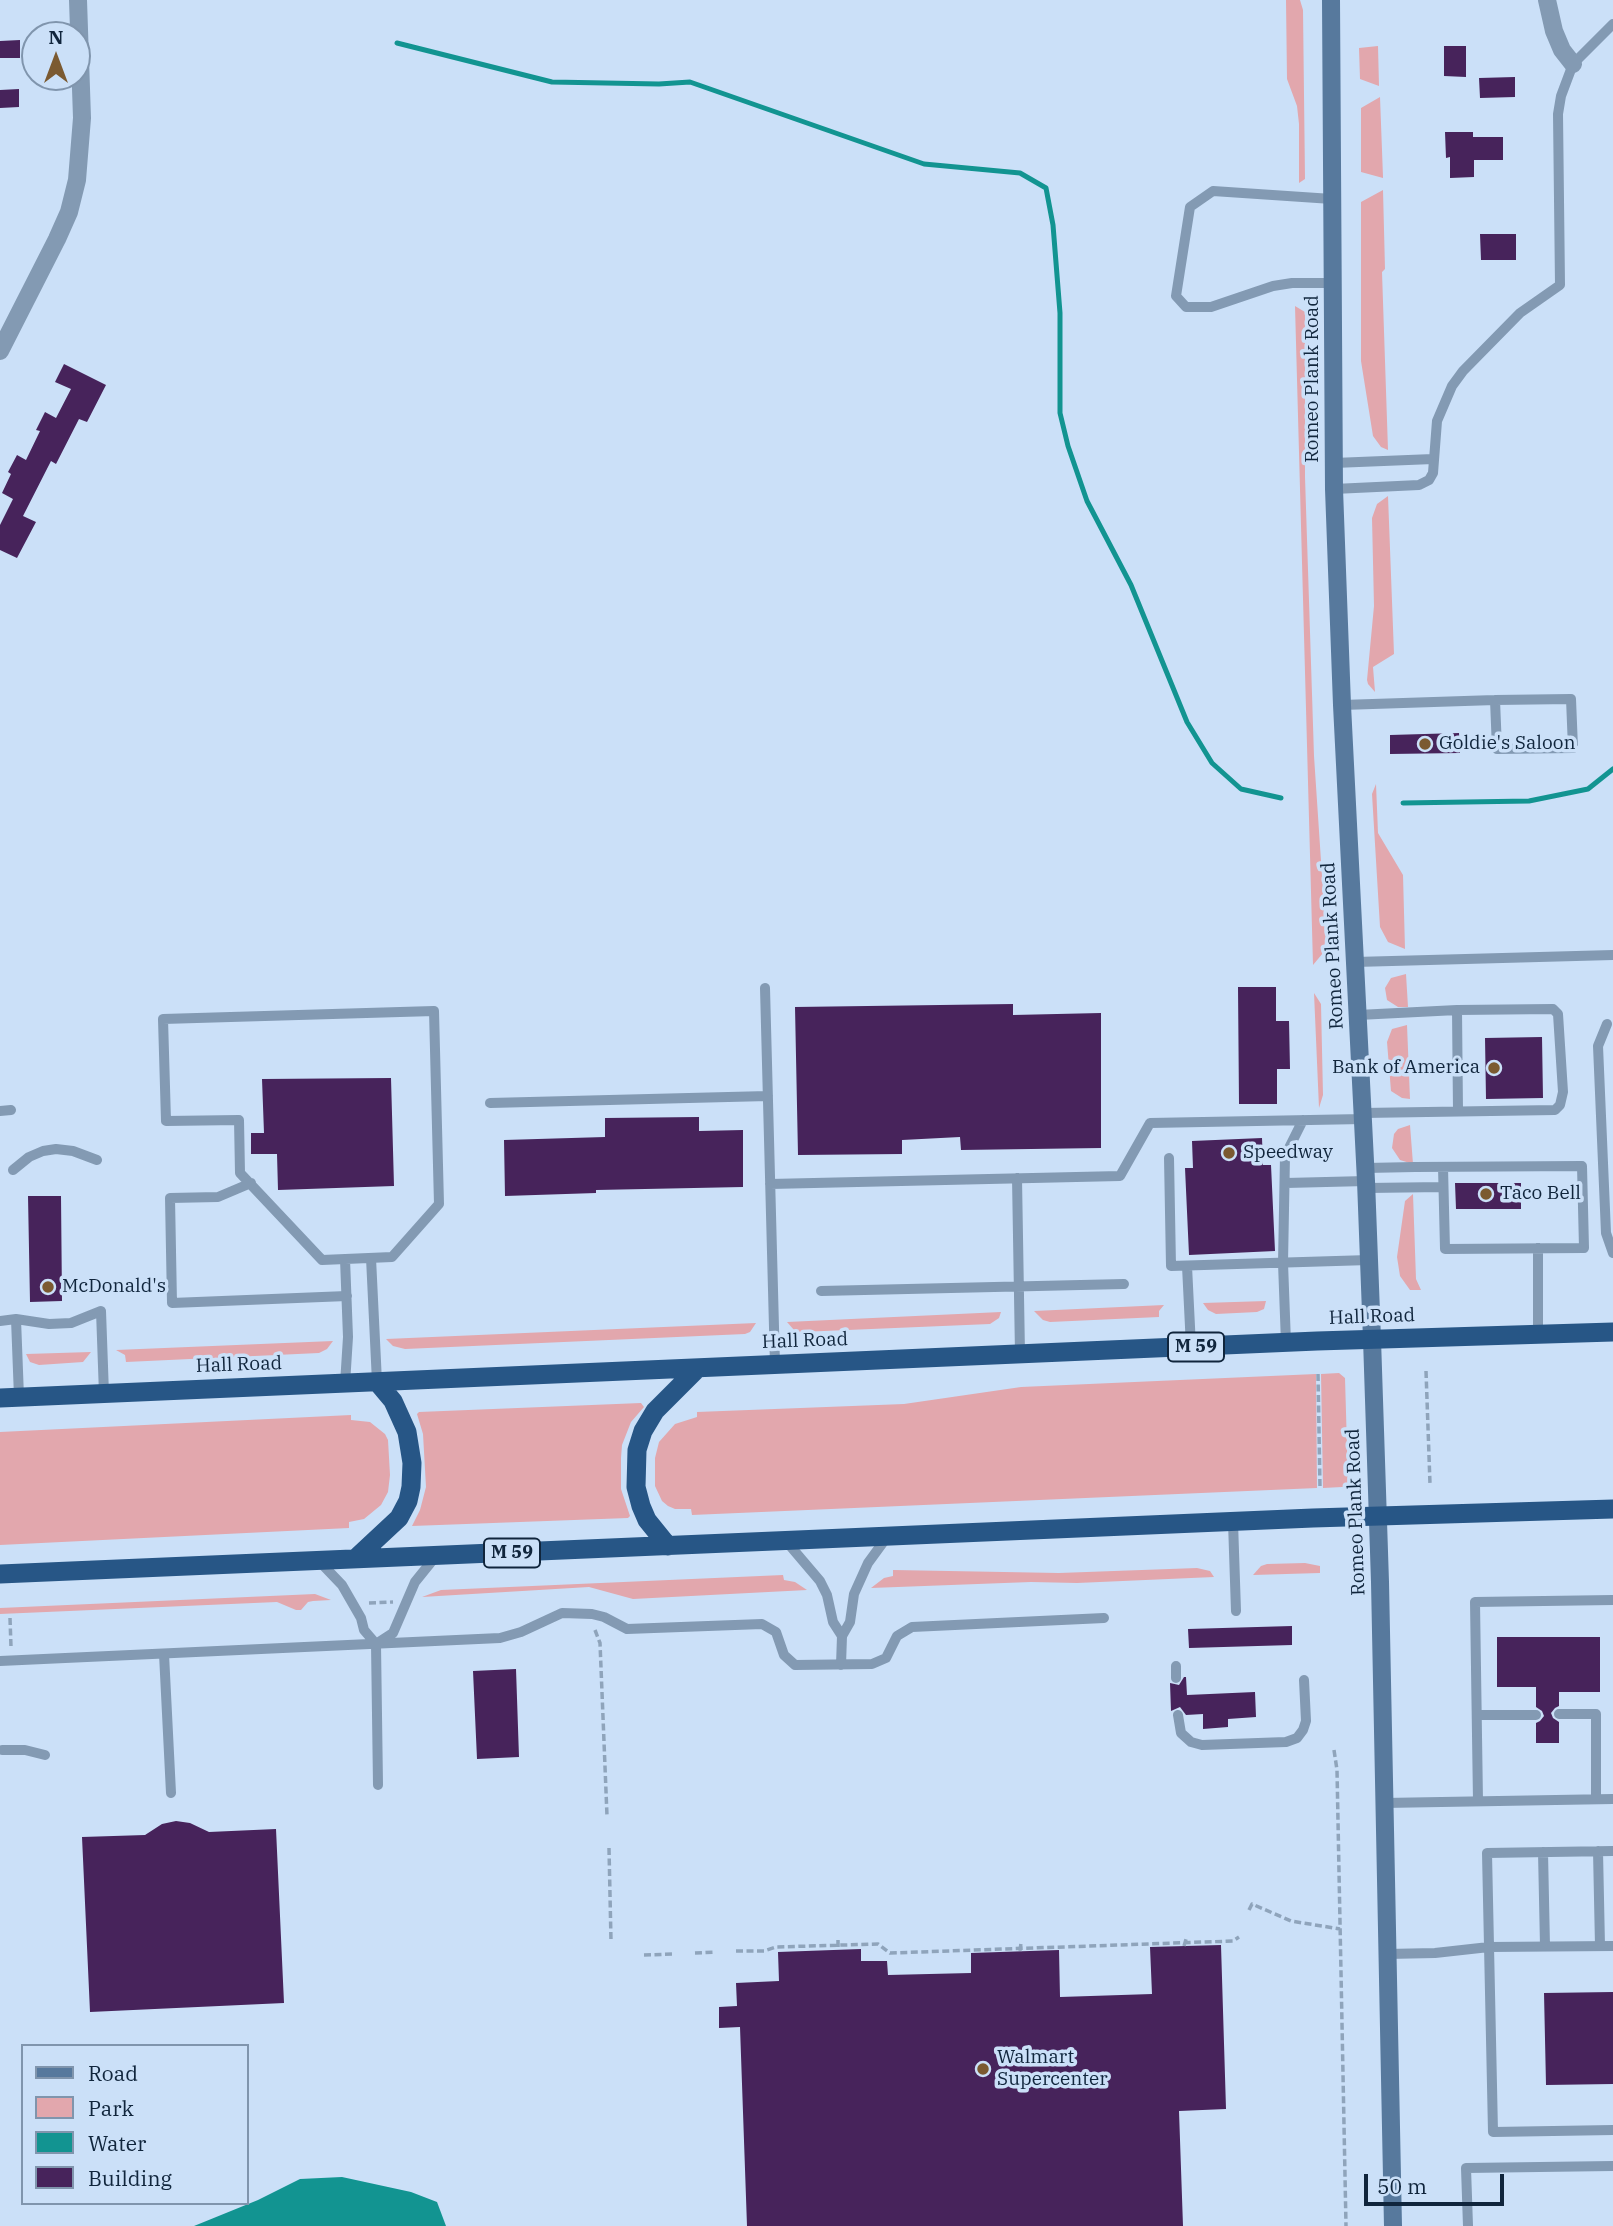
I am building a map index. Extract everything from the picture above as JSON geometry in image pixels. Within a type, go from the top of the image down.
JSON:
[{"type":"highway","name":"Hall Road","points":[[9,1397],[1372,1339],[1613,1332]]},
{"type":"highway","points":[[668,1546],[647,1520],[641,1506],[636,1487],[637,1450],[643,1431],[655,1410],[698,1368]]},
{"type":"highway","points":[[355,1559],[399,1518],[408,1501],[411,1487],[412,1462],[407,1432],[393,1401],[377,1382]]},
{"type":"highway","name":"M 59","points":[[0,1574],[1233,1522],[1613,1509]]},
{"type":"main road","name":"Romeo Plank Road","points":[[1331,0],[1334,489],[1372,1339],[1380,1582],[1393,2226]]},
{"type":"street","points":[[0,351],[57,239],[69,212],[77,180],[82,118],[78,0]]},
{"type":"street","points":[[1547,0],[1554,31],[1562,50],[1573,64]]},
{"type":"lane","points":[[1334,489],[1419,485],[1429,480],[1433,473],[1437,421],[1452,386],[1463,371],[1520,313],[1560,285],[1558,114],[1561,96],[1573,64],[1613,24]]},
{"type":"lane","points":[[1332,199],[1213,191],[1190,207],[1175,296],[1186,307],[1212,307],[1273,286],[1333,283]]},
{"type":"lane","points":[[1334,463],[1433,458]]},
{"type":"lane","points":[[1342,705],[1495,700],[1571,698],[1573,748],[1497,749],[1495,700]]},
{"type":"lane","points":[[1355,962],[1613,955]]},
{"type":"lane","points":[[765,988],[775,1365]]},
{"type":"lane","points":[[770,1184],[1120,1176],[1150,1123],[1303,1120],[1458,1111],[1555,1110],[1560,1105],[1563,1092],[1558,1014],[1553,1009],[1357,1015]]},
{"type":"lane","points":[[1457,1010],[1458,1111]]},
{"type":"lane","points":[[434,1011],[439,1204],[392,1257],[371,1258],[322,1260],[240,1173],[239,1120],[166,1121],[163,1019],[434,1011]]},
{"type":"lane","points":[[1606,1024],[1598,1046],[1606,1233],[1613,1253]]},
{"type":"lane","points":[[490,1103],[768,1096]]},
{"type":"lane","points":[[1286,1343],[1283,1264],[1285,1156],[1303,1120]]},
{"type":"lane","points":[[13,1170],[29,1157],[56,1149],[73,1151],[97,1160]]},
{"type":"lane","points":[[1169,1158],[1171,1266],[1369,1260]]},
{"type":"lane","points":[[1286,1183],[1366,1179],[1443,1167],[1582,1166],[1584,1248],[1445,1249],[1443,1167]]},
{"type":"lane","points":[[1017,1178],[1020,1354]]},
{"type":"lane","points":[[1366,1179],[1443,1187]]},
{"type":"lane","points":[[251,1183],[218,1197],[170,1198],[172,1303],[347,1296]]},
{"type":"lane","points":[[1538,1248],[1538,1335]]},
{"type":"lane","points":[[371,1258],[377,1382]]},
{"type":"lane","points":[[345,1259],[348,1352],[345,1384]]},
{"type":"lane","points":[[1187,1266],[1191,1347]]},
{"type":"lane","points":[[821,1291],[1124,1284]]},
{"type":"lane","points":[[0,1321],[16,1319],[49,1324],[71,1323],[101,1311],[104,1394]]},
{"type":"lane","points":[[9,1397],[16,1319]]},
{"type":"lane","points":[[1233,1522],[1236,1611]]},
{"type":"lane","points":[[841,1665],[842,1636],[850,1622],[852,1601],[859,1581],[887,1537]]},
{"type":"lane","points":[[786,1541],[820,1581],[827,1595],[833,1622],[842,1636]]},
{"type":"lane","points":[[376,1644],[393,1633],[415,1582],[436,1556]]},
{"type":"lane","points":[[319,1561],[342,1585],[364,1630],[376,1644],[377,1785]]},
{"type":"lane","points":[[1478,1801],[1475,1602],[1613,1600]]},
{"type":"lane","points":[[0,1661],[500,1638],[521,1632],[562,1613],[592,1614],[627,1629],[762,1624],[776,1632],[784,1654],[795,1665],[841,1665],[879,1662],[890,1652],[897,1636],[912,1627],[1104,1618]]},
{"type":"lane","points":[[164,1654],[171,1793]]},
{"type":"lane","points":[[1178,1715],[1181,1733],[1191,1742],[1202,1745],[1286,1742],[1297,1738],[1306,1721],[1304,1680]]},
{"type":"lane","points":[[1559,1714],[1596,1714],[1596,1799]]},
{"type":"lane","points":[[1477,1715],[1536,1715]]},
{"type":"lane","points":[[2,1751],[25,1749],[45,1755]]},
{"type":"lane","points":[[1384,1802],[1613,1799]]},
{"type":"lane","points":[[1598,1851],[1600,1946]]},
{"type":"lane","points":[[1613,1851],[1487,1853],[1493,2132],[1613,2130]]},
{"type":"lane","points":[[1543,1852],[1545,1947]]},
{"type":"lane","points":[[1387,1954],[1435,1953],[1489,1947],[1613,1946]]},
{"type":"lane","points":[[1468,2226],[1466,2168],[1613,2166]]},
{"type":"path","points":[[1426,1371],[1430,1484]]},
{"type":"path","points":[[1318,1374],[1320,1488]]},
{"type":"path","points":[[364,1603],[393,1602]]},
{"type":"path","points":[[10,1618],[12,1647]]},
{"type":"path","points":[[594,1628],[600,1643],[607,1816]]},
{"type":"path","points":[[1334,1750],[1337,1770],[1346,2226]]},
{"type":"path","points":[[609,1848],[611,1941]]},
{"type":"path","points":[[1249,1910],[1252,1904],[1291,1921],[1341,1929]]},
{"type":"path","points":[[1184,1944],[1187,1936]]},
{"type":"path","points":[[736,1951],[878,1944],[890,1953],[1184,1944],[1233,1941],[1239,1937]]},
{"type":"path","points":[[695,1953],[716,1952]]},
{"type":"path","points":[[645,1955],[673,1954]]},
{"type":"green space","points":[[1286,0],[1300,0],[1303,10],[1305,179],[1299,183],[1297,106],[1287,79]]},
{"type":"green space","points":[[1378,46],[1379,86],[1360,79],[1359,48]]},
{"type":"green space","points":[[1380,97],[1383,178],[1361,172],[1361,108]]},
{"type":"green space","points":[[1383,190],[1385,269],[1382,272],[1388,450],[1381,447],[1373,436],[1361,361],[1361,202]]},
{"type":"green space","points":[[1295,306],[1305,312],[1305,477],[1314,756],[1326,936],[1323,953],[1313,965]]},
{"type":"green space","points":[[1388,496],[1394,654],[1373,667],[1375,692],[1367,680],[1374,606],[1372,518],[1377,504]]},
{"type":"green space","points":[[1376,784],[1378,833],[1403,875],[1405,949],[1388,942],[1380,927],[1372,794]]},
{"type":"green space","points":[[1406,974],[1408,1007],[1398,1007],[1387,1000],[1385,988],[1391,978]]},
{"type":"green space","points":[[1314,993],[1321,1004],[1323,1095],[1319,1108]]},
{"type":"green space","points":[[1407,1025],[1410,1099],[1402,1098],[1391,1091],[1387,1042],[1392,1029]]},
{"type":"green space","points":[[1410,1125],[1413,1164],[1400,1160],[1392,1148],[1394,1134],[1398,1129]]},
{"type":"green space","points":[[1413,1194],[1416,1279],[1421,1290],[1410,1290],[1400,1276],[1397,1257],[1405,1201]]},
{"type":"green space","points":[[1266,1301],[1264,1309],[1257,1312],[1216,1314],[1208,1310],[1203,1303]]},
{"type":"green space","points":[[1164,1305],[1159,1311],[1159,1317],[1050,1322],[1043,1320],[1034,1311]]},
{"type":"green space","points":[[1001,1312],[999,1318],[990,1324],[800,1332],[787,1322]]},
{"type":"green space","points":[[756,1323],[750,1332],[745,1334],[405,1349],[393,1346],[386,1339]]},
{"type":"green space","points":[[333,1341],[327,1349],[319,1353],[126,1362],[125,1355],[116,1350]]},
{"type":"green space","points":[[91,1352],[83,1362],[39,1365],[30,1362],[26,1354]]},
{"type":"green space","points":[[1339,1373],[1345,1378],[1348,1481],[1347,1485],[1342,1487],[1323,1488],[1321,1374]]},
{"type":"green space","points":[[1316,1374],[1317,1488],[692,1515],[691,1509],[668,1506],[662,1501],[655,1486],[655,1458],[659,1442],[675,1424],[697,1417],[697,1412],[904,1404],[1021,1387]]},
{"type":"green space","points":[[641,1403],[644,1407],[631,1422],[622,1445],[621,1489],[630,1516],[628,1518],[412,1526],[420,1510],[426,1487],[423,1434],[417,1414],[419,1412]]},
{"type":"green space","points":[[351,1415],[351,1420],[370,1422],[385,1434],[388,1440],[390,1475],[388,1492],[381,1505],[364,1519],[349,1522],[349,1528],[0,1545],[0,1432]]},
{"type":"green space","points":[[1305,1563],[1320,1566],[1320,1573],[1253,1575],[1261,1566],[1267,1564]]},
{"type":"green space","points":[[1197,1568],[1210,1571],[1214,1577],[871,1588],[884,1578],[893,1576],[893,1570],[1059,1573]]},
{"type":"green space","points":[[783,1575],[784,1580],[795,1582],[807,1590],[633,1599],[589,1587],[422,1597],[441,1590]]},
{"type":"green space","points":[[315,1594],[331,1600],[308,1602],[301,1610],[277,1602],[0,1614],[0,1608]]},
{"type":"water","points":[[342,2177],[411,2192],[437,2202],[446,2226],[194,2226],[248,2205],[300,2179]]},
{"type":"building","points":[[20,40],[20,58],[0,58],[0,41]]},
{"type":"building","points":[[1444,46],[1466,46],[1466,77],[1444,76]]},
{"type":"building","points":[[1515,77],[1515,97],[1480,98],[1479,78]]},
{"type":"building","points":[[19,89],[19,107],[0,108],[0,90]]},
{"type":"building","points":[[1445,132],[1473,132],[1473,137],[1503,137],[1503,160],[1474,160],[1474,177],[1450,178],[1450,157],[1446,158]]},
{"type":"building","points":[[1480,234],[1516,234],[1516,260],[1481,260]]},
{"type":"building","points":[[64,364],[106,385],[87,422],[79,419],[56,464],[51,461],[23,516],[36,522],[17,558],[0,550],[0,525],[13,499],[2,493],[11,474],[8,472],[17,455],[26,460],[40,431],[36,430],[45,412],[56,418],[71,389],[55,382]]},
{"type":"building","name":"Goldie's Saloon","points":[[1459,733],[1460,753],[1390,754],[1390,735]]},
{"type":"building","points":[[1238,987],[1276,987],[1276,1021],[1289,1021],[1290,1069],[1277,1069],[1277,1104],[1239,1104]]},
{"type":"building","points":[[1013,1004],[1013,1015],[1101,1013],[1101,1148],[961,1150],[960,1137],[902,1140],[902,1154],[798,1155],[795,1007]]},
{"type":"building","points":[[1542,1037],[1543,1098],[1486,1099],[1485,1038]]},
{"type":"building","points":[[391,1078],[394,1186],[278,1190],[277,1154],[251,1154],[251,1133],[264,1133],[262,1079]]},
{"type":"building","points":[[699,1117],[699,1131],[743,1130],[743,1187],[596,1190],[596,1193],[505,1196],[504,1140],[605,1137],[605,1118]]},
{"type":"building","points":[[1262,1138],[1263,1165],[1271,1165],[1275,1251],[1189,1255],[1185,1168],[1193,1168],[1192,1141]]},
{"type":"building","points":[[1455,1183],[1521,1183],[1521,1209],[1456,1209]]},
{"type":"building","points":[[28,1196],[61,1196],[62,1301],[30,1302]]},
{"type":"building","points":[[1292,1626],[1292,1645],[1189,1648],[1188,1629]]},
{"type":"building","points":[[1497,1637],[1600,1637],[1600,1692],[1559,1692],[1559,1706],[1551,1713],[1559,1722],[1559,1743],[1536,1743],[1536,1723],[1544,1716],[1536,1707],[1536,1687],[1497,1687]]},
{"type":"building","points":[[516,1669],[519,1757],[477,1759],[473,1671]]},
{"type":"building","points":[[1184,1677],[1187,1695],[1255,1692],[1256,1717],[1228,1719],[1228,1727],[1203,1729],[1203,1714],[1186,1715],[1180,1707],[1171,1711],[1170,1683],[1179,1685]]},
{"type":"building","points":[[176,1821],[190,1823],[209,1832],[276,1829],[284,2003],[90,2012],[82,1837],[145,1835],[162,1824]]},
{"type":"building","name":"Walmart Supercenter","points":[[1221,1945],[1226,2109],[1179,2111],[1183,2226],[747,2226],[740,2027],[719,2028],[719,2007],[737,2006],[736,1983],[779,1981],[778,1952],[861,1949],[861,1961],[887,1961],[888,1975],[971,1973],[971,1953],[1059,1950],[1060,1997],[1152,1994],[1150,1947]]},
{"type":"building","points":[[1613,1992],[1613,2084],[1546,2085],[1544,1993]]},
{"type":"waterway","points":[[397,43],[552,82],[690,82],[924,164],[1020,173],[1046,188],[1053,225],[1060,313],[1060,413],[1087,501],[1131,585],[1187,722],[1212,763],[1241,789],[1281,798]]},
{"type":"waterway","points":[[1403,803],[1529,801],[1588,789],[1613,769]]},
{"type":"place","name":"Goldie's Saloon","points":[[1425,744]]},
{"type":"place","name":"Bank of America","points":[[1494,1068]]},
{"type":"place","name":"Speedway","points":[[1229,1153]]},
{"type":"place","name":"Taco Bell","points":[[1486,1194]]},
{"type":"place","name":"McDonald's","points":[[48,1287]]},
{"type":"place","name":"Walmart Supercenter","points":[[983,2069]]}]
